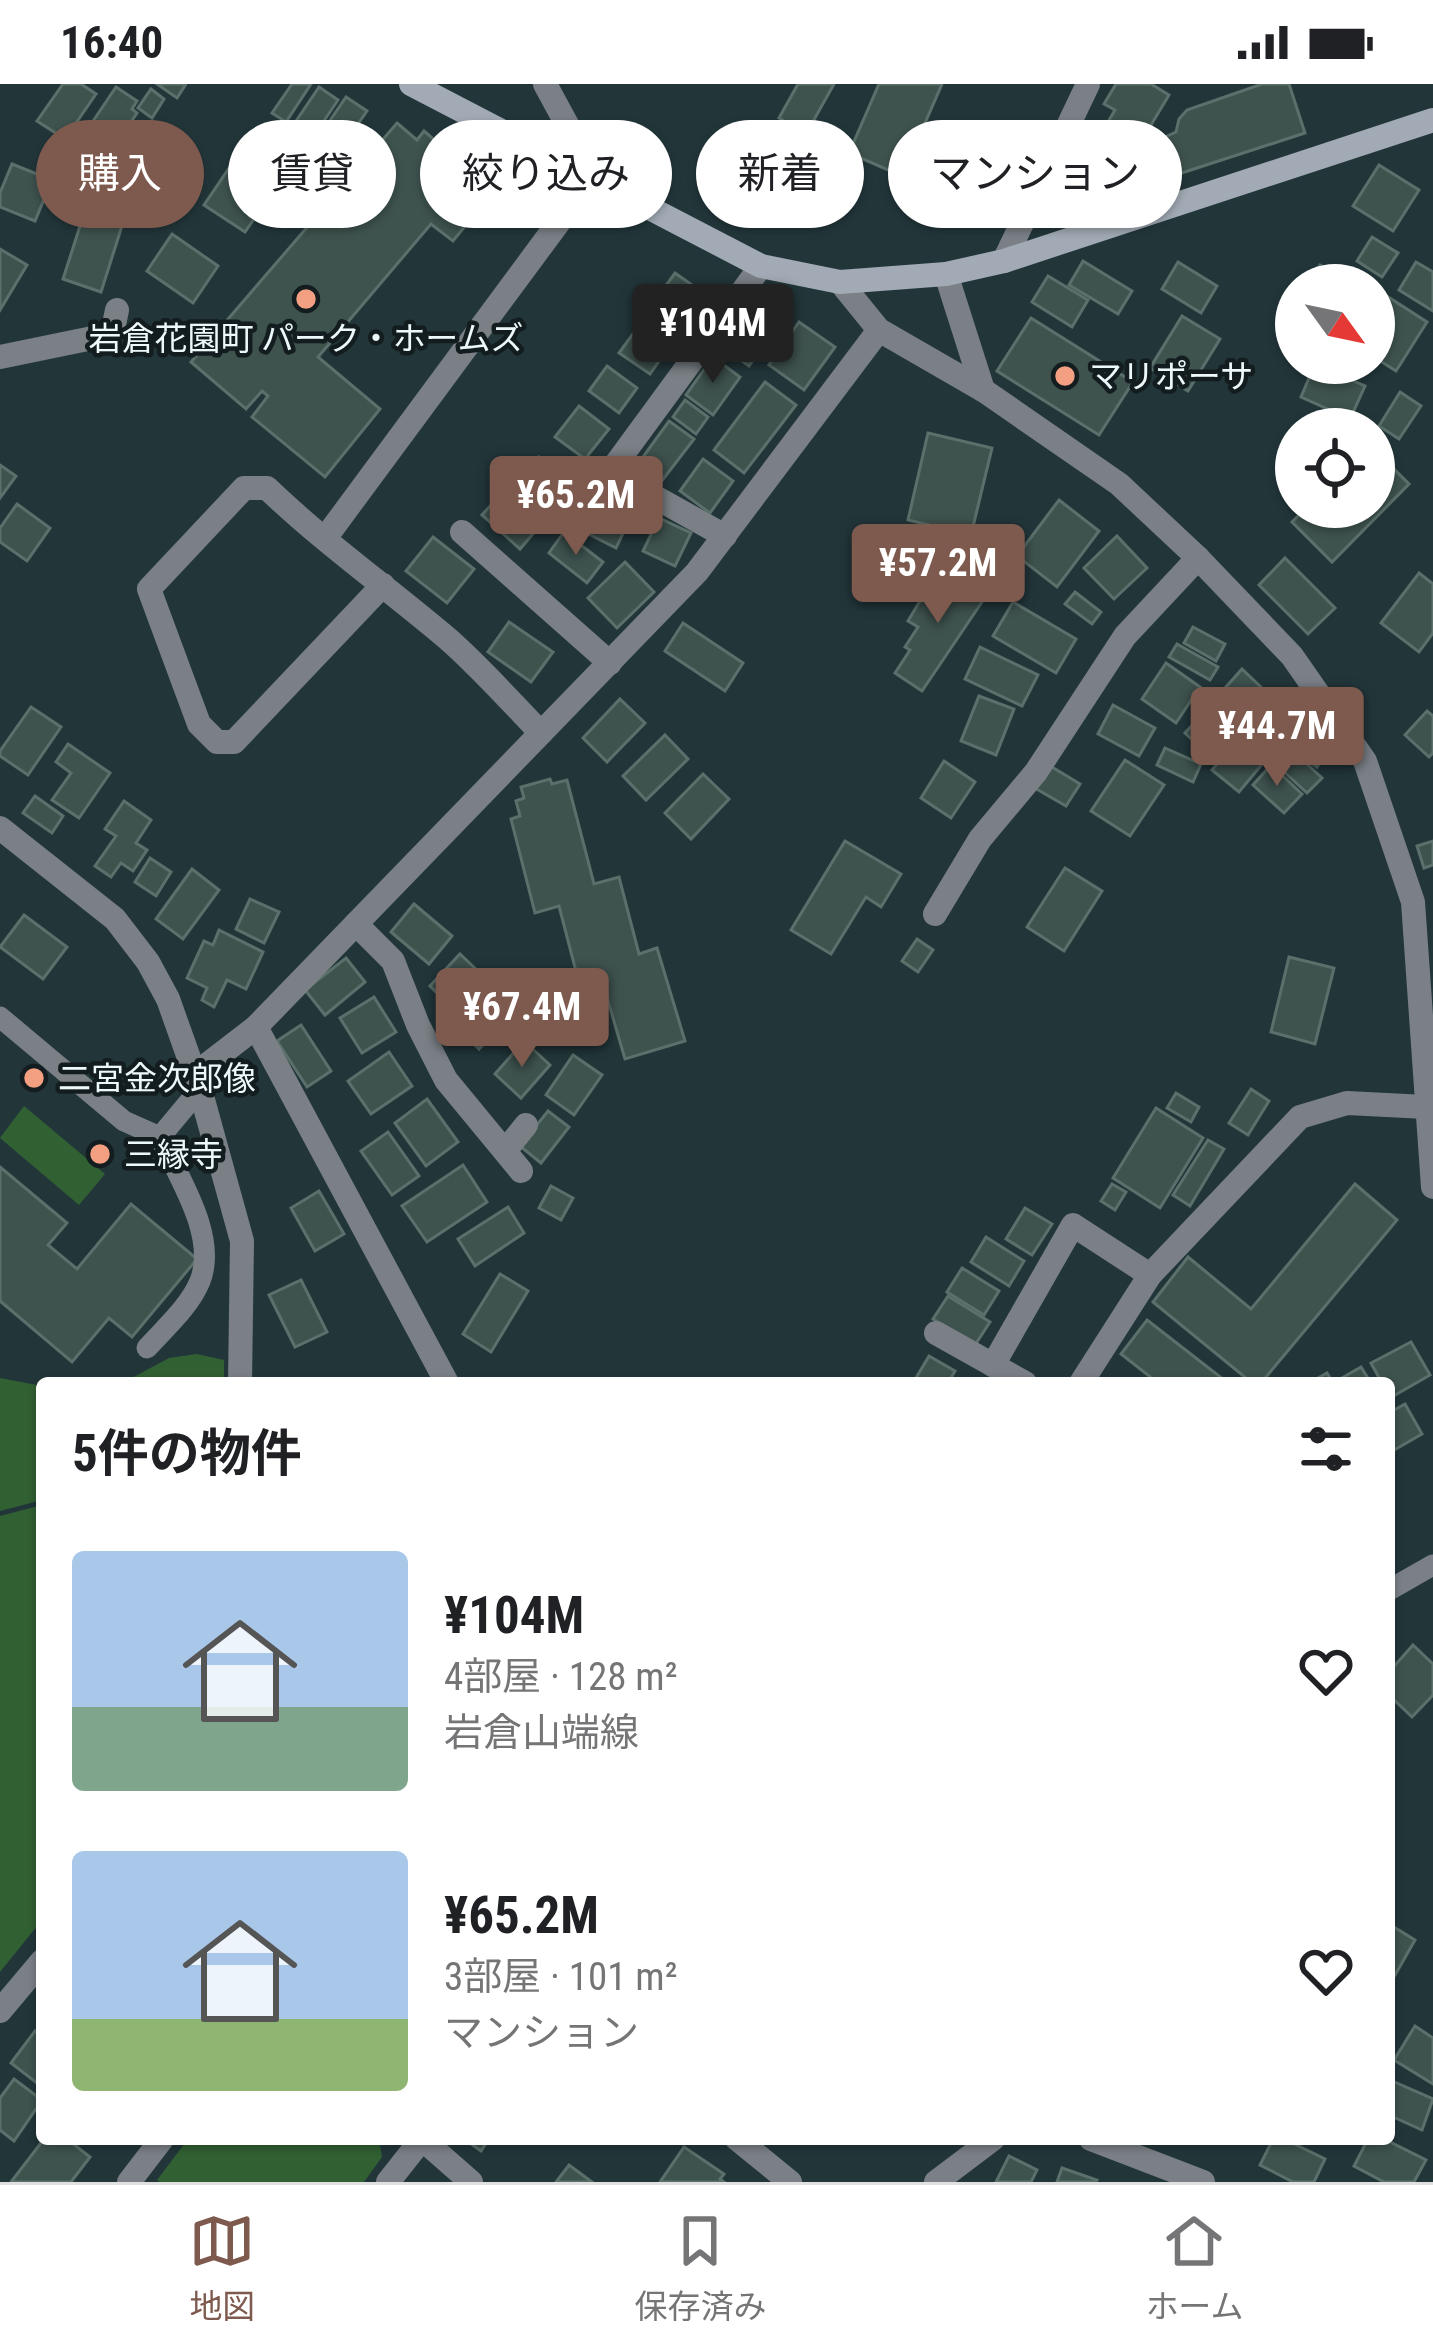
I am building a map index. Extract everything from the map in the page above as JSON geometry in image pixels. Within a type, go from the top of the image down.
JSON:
[{"type":"main road","points":[[411,84],[478,120]]},
{"type":"main road","points":[[672,221],[761,266],[840,282],[946,274],[1004,261],[1433,120]]},
{"type":"street","points":[[545,84],[564,120]]},
{"type":"street","points":[[1004,261],[1088,84]]},
{"type":"street","points":[[326,537],[555,228]]},
{"type":"street","points":[[725,536],[610,472],[761,266]]},
{"type":"street","points":[[946,274],[983,390]]},
{"type":"street","points":[[840,282],[879,330],[983,390],[1119,484],[1292,656],[1365,761],[1413,902],[1433,1187]]},
{"type":"street","points":[[0,356],[112,334],[117,310]]},
{"type":"street","points":[[197,1082],[256,1027],[697,572],[879,330]]},
{"type":"street","points":[[383,585],[234,742],[217,742],[200,724],[149,589],[244,488],[267,488],[454,644],[541,733]]},
{"type":"street","points":[[463,532],[610,663]]},
{"type":"street","points":[[935,914],[980,839],[1036,772],[1125,636],[1198,558]]},
{"type":"street","points":[[0,828],[115,919],[168,999],[242,1241],[240,1377]]},
{"type":"street","points":[[356,924],[393,961],[446,1080],[513,1161],[526,1125]]},
{"type":"street","points":[[256,1027],[444,1377]]},
{"type":"street","points":[[1085,1377],[1150,1275],[1300,1117],[1347,1103],[1426,1107]]},
{"type":"street","points":[[993,1365],[1073,1225],[1150,1275]]},
{"type":"street","points":[[936,1333],[1014,1377]]},
{"type":"street","points":[[0,2012],[36,1967]]},
{"type":"street","points":[[129,2182],[157,2145]]},
{"type":"street","points":[[388,2182],[417,2145]]},
{"type":"street","points":[[429,2145],[471,2182]]},
{"type":"street","points":[[744,2145],[790,2182]]},
{"type":"street","points":[[936,2182],[985,2145]]},
{"type":"street","points":[[1107,2145],[1203,2182]]},
{"type":"lane","points":[[0,1017],[124,1120],[160,1137],[189,1201],[205,1260],[194,1293],[147,1348]]},
{"type":"lane","points":[[160,1137],[197,1082]]},
{"type":"lane","points":[[1395,1587],[1433,1565]]},
{"type":"green space","points":[[24,1106],[105,1174],[79,1205],[0,1138]]},
{"type":"green space","points":[[197,1354],[224,1360],[224,1377],[134,1377],[169,1358]]},
{"type":"green space","points":[[0,1378],[36,1385],[36,1502],[0,1511]]},
{"type":"green space","points":[[36,1507],[36,1927],[0,1972],[0,1516]]},
{"type":"green space","points":[[183,2145],[380,2145],[382,2157],[364,2182],[157,2180]]},
{"type":"building","points":[[63,84],[81,84],[96,94],[78,120],[38,120]]},
{"type":"building","points":[[157,84],[186,84],[177,98]]},
{"type":"building","points":[[292,84],[311,84],[287,120],[272,113]]},
{"type":"building","points":[[798,84],[834,84],[814,120],[779,118]]},
{"type":"building","points":[[879,84],[942,84],[926,120],[888,120],[888,170],[864,160],[863,120]]},
{"type":"building","points":[[1116,84],[1151,84],[1169,95],[1154,120],[1109,120],[1115,110],[1104,104]]},
{"type":"building","points":[[1262,84],[1289,84],[1305,133],[1182,173],[1179,120],[1187,110]]},
{"type":"building","points":[[116,87],[137,101],[132,120],[94,120]]},
{"type":"building","points":[[319,87],[338,100],[325,120],[297,120]]},
{"type":"building","points":[[151,89],[164,99],[152,118],[138,108]]},
{"type":"building","points":[[346,97],[367,111],[361,120],[330,120]]},
{"type":"building","name":"岩倉花園町 パーク・ホームズ","points":[[396,124],[417,140],[420,136],[420,228],[428,228],[318,357],[380,409],[325,477],[252,417],[268,396],[262,391],[246,409],[191,362],[306,228],[396,228]]},
{"type":"building","points":[[12,164],[36,174],[35,221],[0,207],[0,193]]},
{"type":"building","points":[[1379,165],[1419,190],[1393,231],[1353,206]]},
{"type":"building","points":[[228,170],[228,221],[204,205]]},
{"type":"building","points":[[79,228],[121,228],[101,292],[63,279]]},
{"type":"building","name":"岩倉花園町 パーク・ホームズ","points":[[436,228],[464,228],[453,241]]},
{"type":"building","points":[[172,234],[218,266],[193,303],[147,271]]},
{"type":"building","points":[[1372,237],[1398,253],[1391,264],[1357,261]]},
{"type":"building","points":[[0,249],[27,265],[0,310]]},
{"type":"building","points":[[1083,261],[1132,291],[1118,314],[1069,285]]},
{"type":"building","points":[[1178,262],[1217,286],[1201,313],[1162,289]]},
{"type":"building","points":[[1416,262],[1433,272],[1433,311],[1399,290]]},
{"type":"building","points":[[675,273],[712,299],[688,331],[652,305]]},
{"type":"building","points":[[1048,276],[1088,300],[1072,327],[1032,302]]},
{"type":"building","points":[[755,290],[786,312],[749,366],[718,344]]},
{"type":"building","points":[[1395,301],[1427,322],[1395,370]]},
{"type":"building","points":[[646,316],[676,337],[650,374],[619,353]]},
{"type":"building","points":[[1182,316],[1220,339],[1188,391],[1150,368]]},
{"type":"building","name":"マリポーサ","points":[[1031,318],[1133,382],[1099,435],[997,371]]},
{"type":"building","points":[[799,322],[835,347],[804,390],[769,365]]},
{"type":"building","points":[[713,357],[740,377],[713,415],[686,395]]},
{"type":"building","points":[[607,366],[637,388],[619,413],[589,391]]},
{"type":"building","points":[[765,382],[796,405],[744,473],[714,450]]},
{"type":"building","points":[[1307,384],[1365,386],[1355,408],[1326,408],[1301,397]]},
{"type":"building","points":[[1400,392],[1421,406],[1399,439],[1395,436],[1395,408],[1390,408]]},
{"type":"building","points":[[685,400],[708,417],[696,434],[673,417]]},
{"type":"building","points":[[579,406],[609,429],[585,459],[555,437]]},
{"type":"building","points":[[669,421],[694,439],[658,486],[635,468]]},
{"type":"building","points":[[928,433],[992,448],[971,535],[908,520]]},
{"type":"building","points":[[539,457],[566,471],[547,508],[519,492]]},
{"type":"building","points":[[703,459],[733,481],[710,513],[680,491]]},
{"type":"building","points":[[0,465],[16,476],[0,498]]},
{"type":"building","points":[[1395,470],[1409,484],[1395,498]]},
{"type":"building","points":[[500,495],[538,528],[520,549],[482,515]]},
{"type":"building","points":[[594,496],[632,515],[616,548],[577,528]]},
{"type":"building","points":[[1059,500],[1099,531],[1057,587],[1017,556]]},
{"type":"building","points":[[17,504],[50,528],[27,561],[0,542],[0,528]]},
{"type":"building","points":[[659,518],[691,533],[675,566],[643,551]]},
{"type":"building","points":[[1298,528],[1366,528],[1332,562]]},
{"type":"building","points":[[564,532],[603,562],[587,583],[549,553]]},
{"type":"building","points":[[1117,536],[1147,568],[1114,599],[1084,568]]},
{"type":"building","points":[[433,537],[474,569],[447,603],[406,571]]},
{"type":"building","points":[[1285,558],[1335,608],[1308,634],[1259,585]]},
{"type":"building","points":[[625,562],[654,592],[617,628],[588,598]]},
{"type":"building","points":[[941,566],[986,596],[922,691],[895,673],[918,627],[908,621]]},
{"type":"building","points":[[1419,573],[1433,584],[1433,633],[1419,652],[1381,623]]},
{"type":"building","points":[[1075,592],[1101,612],[1092,624],[1065,604]]},
{"type":"building","points":[[1013,602],[1076,639],[1056,673],[993,636]]},
{"type":"building","points":[[509,622],[553,652],[531,682],[488,652]]},
{"type":"building","points":[[683,623],[743,663],[725,691],[665,651]]},
{"type":"building","points":[[1193,627],[1225,644],[1216,661],[1184,643]]},
{"type":"building","points":[[1177,644],[1218,667],[1210,680],[1169,657]]},
{"type":"building","points":[[980,647],[1038,675],[1022,706],[965,679]]},
{"type":"building","points":[[1166,663],[1200,687],[1176,723],[1142,699]]},
{"type":"building","points":[[1242,669],[1263,689],[1239,716],[1218,696]]},
{"type":"building","points":[[979,696],[1014,709],[996,755],[961,741]]},
{"type":"building","points":[[620,699],[645,723],[607,762],[583,738]]},
{"type":"building","points":[[1272,699],[1298,721],[1239,792],[1212,770]]},
{"type":"building","points":[[1216,700],[1236,720],[1205,752],[1185,733]]},
{"type":"building","points":[[1113,705],[1155,728],[1139,756],[1098,734]]},
{"type":"building","points":[[31,707],[61,727],[28,775],[0,756],[0,751]]},
{"type":"building","points":[[1427,711],[1433,716],[1429,757],[1405,735]]},
{"type":"building","points":[[665,735],[688,759],[646,800],[623,776]]},
{"type":"building","points":[[1309,739],[1327,752],[1317,767],[1299,754]]},
{"type":"building","points":[[68,744],[110,773],[79,818],[52,800],[71,773],[56,762]]},
{"type":"building","points":[[1165,748],[1201,764],[1193,782],[1157,765]]},
{"type":"building","points":[[1295,753],[1322,778],[1307,793],[1281,769]]},
{"type":"building","points":[[1125,760],[1164,785],[1130,836],[1091,811]]},
{"type":"building","points":[[944,761],[975,782],[951,818],[921,798]]},
{"type":"building","points":[[1047,764],[1080,784],[1066,806],[1033,787]]},
{"type":"building","points":[[1271,765],[1302,794],[1284,813],[1253,785]]},
{"type":"building","points":[[703,774],[729,799],[691,839],[665,813]]},
{"type":"building","points":[[550,779],[552,784],[567,780],[594,884],[619,877],[639,954],[657,948],[685,1041],[625,1059],[601,977],[579,983],[559,906],[535,913],[511,819],[520,816],[516,801],[524,798],[521,787]]},
{"type":"building","points":[[35,796],[63,816],[52,833],[23,813]]},
{"type":"building","points":[[124,801],[151,820],[136,843],[147,850],[133,871],[121,863],[111,877],[95,866],[116,836],[105,829]]},
{"type":"building","points":[[845,841],[901,874],[881,907],[866,897],[831,954],[791,930]]},
{"type":"building","points":[[1433,841],[1433,865],[1424,868],[1417,846]]},
{"type":"building","points":[[150,858],[171,872],[156,896],[135,882]]},
{"type":"building","points":[[1065,868],[1102,891],[1064,951],[1027,927]]},
{"type":"building","points":[[192,869],[219,890],[183,939],[156,919]]},
{"type":"building","points":[[250,899],[279,912],[264,943],[236,929]]},
{"type":"building","points":[[414,904],[452,936],[429,964],[391,932]]},
{"type":"building","points":[[24,915],[67,947],[43,979],[0,947]]},
{"type":"building","points":[[219,930],[263,952],[246,989],[227,980],[214,1007],[202,1000],[207,988],[187,978],[204,941],[213,945]]},
{"type":"building","points":[[917,939],[933,950],[918,972],[902,961]]},
{"type":"building","points":[[460,954],[482,975],[451,1007],[430,986]]},
{"type":"building","points":[[1289,957],[1334,968],[1315,1044],[1271,1032]]},
{"type":"building","points":[[346,958],[365,982],[325,1015],[305,990]]},
{"type":"building","points":[[489,984],[516,1010],[479,1049],[453,1022]]},
{"type":"building","points":[[552,995],[569,1013],[543,1039],[525,1022]]},
{"type":"building","points":[[374,997],[396,1032],[362,1053],[340,1018]]},
{"type":"building","points":[[301,1025],[331,1071],[307,1087],[277,1041]]},
{"type":"building","points":[[524,1041],[550,1065],[521,1098],[495,1074]]},
{"type":"building","points":[[389,1052],[412,1086],[371,1114],[348,1081]]},
{"type":"building","points":[[573,1055],[602,1075],[574,1115],[546,1095]]},
{"type":"building","points":[[1251,1089],[1269,1101],[1248,1135],[1229,1123]]},
{"type":"building","points":[[1176,1093],[1199,1107],[1191,1122],[1167,1108]]},
{"type":"building","points":[[427,1099],[458,1142],[426,1166],[395,1123]]},
{"type":"building","points":[[1156,1108],[1203,1138],[1160,1208],[1113,1178]]},
{"type":"building","points":[[548,1111],[569,1127],[541,1163],[520,1146]]},
{"type":"building","points":[[388,1132],[419,1176],[392,1195],[361,1151]]},
{"type":"building","points":[[1208,1140],[1224,1149],[1190,1206],[1173,1195]]},
{"type":"building","points":[[138,1147],[153,1160],[148,1166],[132,1152]]},
{"type":"building","points":[[463,1165],[487,1202],[427,1242],[402,1206]]},
{"type":"building","points":[[0,1167],[67,1223],[48,1245],[77,1269],[131,1204],[197,1259],[132,1337],[109,1318],[72,1362],[0,1301]]},
{"type":"building","points":[[1112,1184],[1126,1192],[1115,1210],[1101,1201]]},
{"type":"building","points":[[1355,1184],[1397,1220],[1266,1377],[1245,1377],[1153,1302],[1188,1257],[1251,1309]]},
{"type":"building","points":[[551,1186],[573,1198],[561,1220],[539,1208]]},
{"type":"building","points":[[319,1191],[344,1234],[315,1251],[291,1208]]},
{"type":"building","points":[[508,1207],[524,1233],[475,1266],[458,1239]]},
{"type":"building","points":[[1025,1208],[1052,1224],[1032,1255],[1006,1239]]},
{"type":"building","points":[[986,1237],[1024,1261],[1009,1286],[971,1262]]},
{"type":"building","points":[[962,1268],[999,1291],[984,1315],[947,1292]]},
{"type":"building","points":[[500,1274],[528,1291],[491,1352],[463,1334]]},
{"type":"building","points":[[301,1280],[327,1332],[295,1347],[269,1295]]},
{"type":"building","points":[[948,1296],[990,1322],[975,1345],[933,1319]]},
{"type":"building","points":[[1147,1320],[1220,1377],[1150,1377],[1121,1354]]},
{"type":"building","points":[[1411,1342],[1430,1375],[1395,1395],[1395,1377],[1379,1377],[1371,1363]]},
{"type":"building","points":[[929,1356],[955,1371],[952,1377],[917,1377]]},
{"type":"building","points":[[1361,1367],[1367,1377],[1344,1377]]},
{"type":"building","points":[[1405,1404],[1422,1434],[1395,1450],[1395,1410]]},
{"type":"building","points":[[1413,1645],[1433,1664],[1433,1695],[1412,1717],[1395,1701],[1395,1665]]},
{"type":"building","points":[[1395,1928],[1415,1940],[1395,1975]]},
{"type":"building","points":[[1415,2026],[1433,2038],[1433,2084],[1395,2061]]},
{"type":"building","points":[[35,2031],[36,2082],[11,2063]]},
{"type":"building","points":[[14,2079],[36,2096],[36,2109],[14,2141],[0,2130],[0,2098]]},
{"type":"building","points":[[1395,2082],[1433,2099],[1422,2130],[1395,2118]]},
{"type":"building","points":[[1395,2144],[1426,2160],[1414,2182],[1384,2182],[1354,2166],[1365,2145]]},
{"type":"building","points":[[39,2145],[75,2145],[90,2157],[71,2182],[11,2182]]},
{"type":"building","points":[[1270,2145],[1296,2145],[1325,2159],[1314,2182],[1293,2182],[1260,2165]]},
{"type":"building","points":[[684,2147],[724,2174],[720,2179],[724,2182],[660,2182]]},
{"type":"building","points":[[1009,2156],[1037,2170],[1031,2182],[996,2182]]},
{"type":"building","points":[[569,2165],[592,2182],[556,2182]]},
{"type":"building","points":[[1062,2168],[1097,2180],[1057,2182]]},
{"type":"place","name":"岩倉花園町 パーク・ホームズ","points":[[306,299]]},
{"type":"place","name":"マリポーサ","points":[[1065,376]]},
{"type":"place","name":"二宮金次郎像","points":[[34,1078]]},
{"type":"place","name":"三縁寺","points":[[100,1154]]}]
